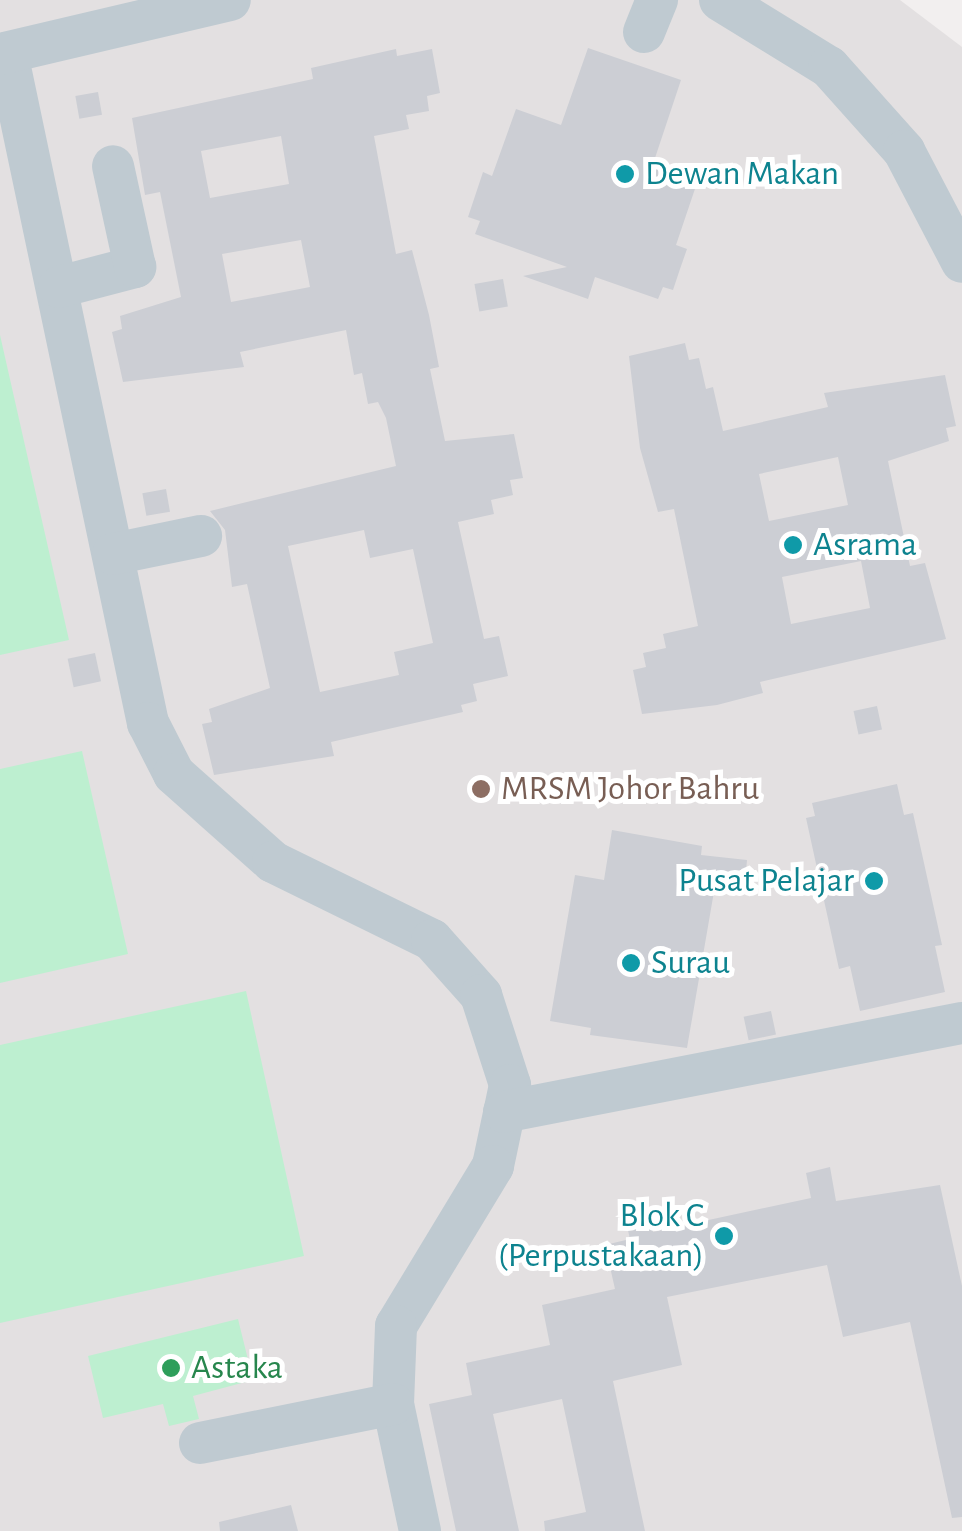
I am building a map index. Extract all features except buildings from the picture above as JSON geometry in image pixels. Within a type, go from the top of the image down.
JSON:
[{"type":"lane","points":[[230,0],[4,54],[58,287],[148,723],[174,774],[273,862],[432,940],[482,995],[510,1085],[493,1166],[396,1326],[393,1404],[420,1531]]},
{"type":"lane","points":[[720,0],[829,67],[904,150],[962,262]]},
{"type":"lane","points":[[58,287],[135,268],[113,166]]},
{"type":"lane","points":[[114,554],[200,536]]},
{"type":"lane","points":[[504,1112],[962,1023]]},
{"type":"lane","points":[[200,1443],[393,1404]]},
{"type":"shaded area","name":"MRSM Johor Bahru","points":[[0,0],[900,0],[962,47],[962,1531],[0,1531]]},
{"type":"green space","points":[[0,335],[69,640],[0,655]]},
{"type":"green space","points":[[82,751],[128,954],[0,983],[0,769]]},
{"type":"green space","points":[[246,991],[304,1256],[0,1323],[0,1045]]},
{"type":"green space","name":"Astaka","points":[[238,1319],[253,1380],[193,1396],[199,1419],[169,1426],[163,1404],[103,1418],[88,1356]]},
{"type":"place","name":"Dewan Makan","points":[[625,174]]},
{"type":"place","name":"Asrama","points":[[793,545]]},
{"type":"place","name":"MRSM Johor Bahru","points":[[481,789]]},
{"type":"place","name":"Pusat Pelajar","points":[[874,881]]},
{"type":"place","name":"Surau","points":[[631,963]]},
{"type":"place","name":"Blok C (Perpustakaan)","points":[[724,1236]]},
{"type":"place","name":"Astaka","points":[[171,1368]]}]
